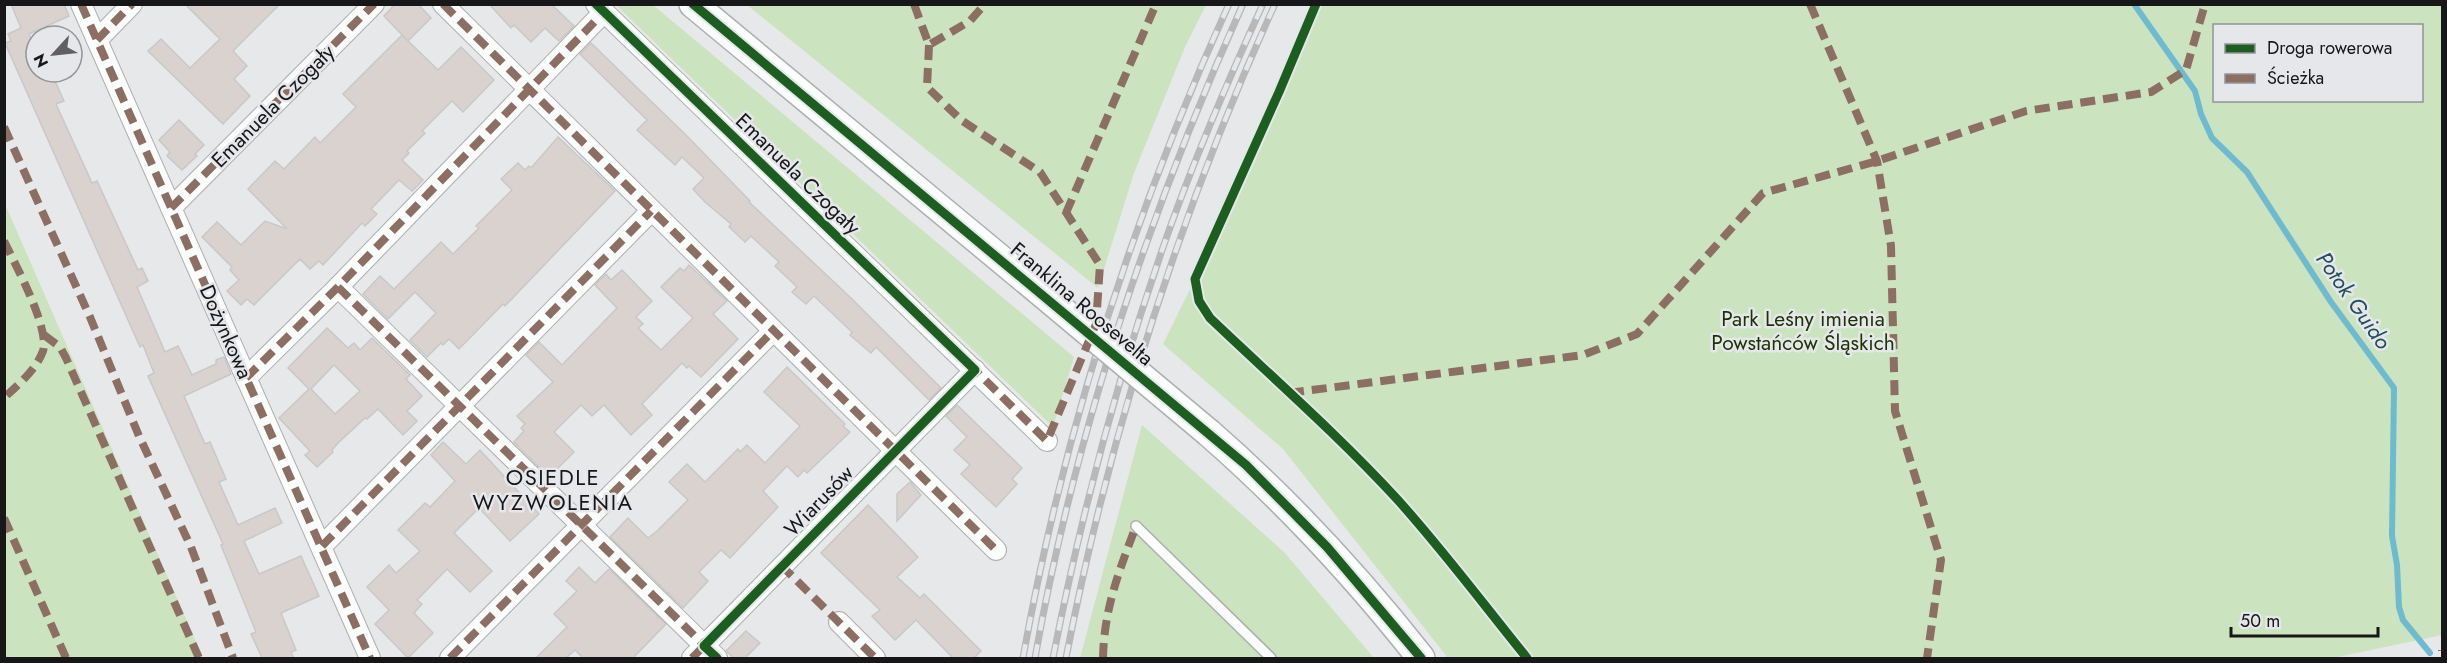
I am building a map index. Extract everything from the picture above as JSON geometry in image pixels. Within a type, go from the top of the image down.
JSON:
[{"type":"street","name":"Dożynkowa","points":[[81,4],[370,658]]},
{"type":"street","points":[[97,40],[132,4]]},
{"type":"street","name":"Emanuela Czogały","points":[[171,208],[374,4]]},
{"type":"street","points":[[443,4],[996,550]]},
{"type":"street","name":"Franklina Roosevelta","points":[[693,4],[1246,465],[1327,547],[1421,658]]},
{"type":"street","name":"Emanuela Czogały","points":[[246,378],[338,287],[528,89],[600,8],[1047,441]]},
{"type":"street","points":[[322,546],[651,211]]},
{"type":"street","points":[[338,287],[581,525],[704,654]]},
{"type":"street","points":[[450,658],[773,331]]},
{"type":"street","name":"Wiarusów","points":[[704,654],[894,450],[975,370]]},
{"type":"street","points":[[839,622],[875,658]]},
{"type":"lane","points":[[1316,4],[1195,279],[1199,301],[1210,318],[1342,442],[1397,500],[1527,658]]},
{"type":"lane","points":[[1136,526],[1271,658]]},
{"type":"green space","points":[[616,5],[653,5],[1074,357],[1053,427]]},
{"type":"green space","points":[[747,5],[1206,5],[1185,47],[1134,173],[1098,288]]},
{"type":"green space","name":"Park Leśny imienia Powstańców Śląskich","points":[[1316,5],[2442,5],[2442,635],[2333,658],[1448,658],[1283,449],[1163,344],[1195,279]]},
{"type":"green space","points":[[5,204],[203,658],[5,658]]},
{"type":"green space","points":[[1142,425],[1284,552],[1374,658],[1080,658]]},
{"type":"building","points":[[11,4],[64,4],[69,16],[51,24],[24,24],[24,84],[56,84],[64,101],[56,104],[92,183],[97,181],[138,270],[142,268],[148,281],[137,287],[165,352],[178,346],[192,375],[216,364],[216,360],[224,357],[231,374],[184,396],[205,444],[210,442],[226,479],[219,482],[238,525],[275,508],[282,523],[244,541],[259,574],[301,556],[319,596],[281,613],[296,650],[291,652],[294,658],[262,658],[251,634],[256,632],[221,545],[223,544],[148,376],[154,373],[143,345],[140,347],[5,43],[11,41],[8,34],[21,28]]},
{"type":"building","points":[[185,4],[280,4],[233,51],[247,66],[234,79],[250,96],[223,124],[148,51],[161,39],[190,68],[220,39]]},
{"type":"building","points":[[395,4],[418,4],[431,18],[408,41],[384,16]]},
{"type":"building","points":[[489,4],[551,4],[574,26],[559,41],[545,28],[531,42],[514,25],[511,28]]},
{"type":"building","points":[[402,35],[438,70],[461,47],[494,80],[463,112],[452,101],[422,131],[425,133],[407,151],[409,153],[402,160],[423,180],[412,191],[399,180],[371,209],[377,214],[365,226],[362,223],[323,265],[319,261],[310,269],[300,259],[254,305],[247,299],[241,305],[227,291],[239,280],[230,270],[232,267],[202,237],[217,222],[241,245],[265,221],[287,229],[248,189],[275,161],[284,169],[315,137],[320,143],[356,107],[343,94]]},
{"type":"building","points":[[591,43],[688,137],[749,202],[852,299],[941,388],[929,400],[876,347],[871,353],[850,335],[852,332],[814,296],[806,304],[792,292],[797,287],[775,266],[779,262],[751,236],[745,242],[729,227],[731,224],[705,202],[693,189],[704,178],[682,157],[675,165],[637,130],[647,120],[580,54]]},
{"type":"building","points":[[179,120],[204,145],[195,154],[197,156],[182,170],[167,156],[170,152],[159,140]]},
{"type":"building","points":[[558,137],[615,191],[505,306],[503,304],[459,349],[449,339],[443,345],[441,343],[427,357],[410,340],[436,313],[415,292],[388,319],[363,294],[380,276],[394,289],[441,242],[453,254],[479,228],[476,226],[512,190],[501,179],[518,163],[525,170],[529,166],[531,168]]},
{"type":"building","points":[[689,265],[727,301],[713,314],[738,339],[701,377],[682,363],[642,404],[652,415],[631,435],[604,405],[592,416],[581,405],[554,432],[574,452],[549,477],[514,442],[524,431],[521,428],[525,424],[517,416],[553,382],[526,355],[539,342],[562,365],[617,308],[595,285],[606,274],[611,280],[622,270],[652,301],[636,317],[643,324],[638,328],[661,350],[693,318],[661,287],[680,268],[684,271]]},
{"type":"building","points":[[327,328],[348,348],[354,343],[360,350],[372,338],[410,375],[406,379],[422,396],[407,411],[417,421],[403,435],[378,409],[338,443],[332,450],[333,452],[317,467],[305,455],[310,451],[279,418],[309,389],[288,368]],"holes":[[[334,365],[360,391],[335,414],[311,389]]]},
{"type":"building","points":[[787,367],[845,424],[843,426],[850,432],[807,473],[804,470],[798,477],[787,466],[763,491],[778,507],[730,558],[721,550],[699,572],[708,581],[683,608],[610,537],[628,518],[648,538],[657,531],[688,500],[669,482],[687,464],[705,482],[738,449],[740,452],[747,445],[765,463],[800,426],[764,392]]},
{"type":"building","points":[[957,405],[1022,468],[1012,479],[1017,484],[996,507],[961,474],[970,465],[954,450],[967,437],[946,416]]},
{"type":"building","points":[[443,442],[466,464],[480,450],[539,514],[510,541],[479,508],[454,533],[492,571],[470,592],[447,569],[417,600],[422,604],[414,613],[433,633],[408,658],[375,624],[389,610],[367,587],[389,565],[396,573],[420,551],[398,530],[425,503],[430,507],[455,481],[431,455]]},
{"type":"building","points":[[910,482],[921,495],[897,521],[897,494]]},
{"type":"building","points":[[868,505],[918,557],[897,577],[920,598],[924,594],[981,651],[974,658],[953,658],[916,620],[895,640],[872,616],[880,610],[821,553]]},
{"type":"building","points":[[579,567],[595,583],[609,569],[666,624],[633,658],[583,658],[575,650],[566,658],[536,658],[567,627],[554,614],[577,591],[566,581]]},
{"type":"building","points":[[746,631],[760,643],[745,658],[734,658],[726,651]]},
{"type":"waterway","name":"Potok Guido","points":[[2134,4],[2195,91],[2201,114],[2212,138],[2247,172],[2331,302],[2394,388],[2392,536],[2397,565],[2399,607],[2403,620],[2430,653]]},
{"type":"railway","points":[[1023,658],[1039,574],[1059,491],[1105,325],[1162,162],[1229,4]]},
{"type":"railway","points":[[1035,658],[1071,490],[1119,325],[1176,163],[1243,4]]},
{"type":"railway","points":[[1053,658],[1104,438],[1153,275],[1193,167],[1263,4]]},
{"type":"railway","points":[[1066,658],[1104,490],[1151,325],[1208,163],[1275,4]]},
{"type":"marked path","points":[[81,4],[370,658]]},
{"type":"marked path","points":[[97,40],[132,4]]},
{"type":"marked path","points":[[171,208],[374,4]]},
{"type":"marked path","points":[[443,4],[996,550]]},
{"type":"marked path","points":[[914,4],[929,45],[970,21],[985,4]]},
{"type":"marked path","points":[[1066,213],[1156,4]]},
{"type":"marked path","points":[[1810,4],[1877,161],[1891,246],[1895,411],[1941,560],[1927,658]]},
{"type":"marked path","points":[[1289,393],[1583,355],[1637,334],[1763,193],[1877,161],[2026,111],[2151,92],[2186,70],[2205,4]]},
{"type":"marked path","points":[[246,378],[338,287],[604,12]]},
{"type":"marked path","points":[[929,45],[927,87],[961,120],[1040,172],[1100,265],[1096,324],[1047,441],[972,367]]},
{"type":"marked path","points":[[4,127],[90,317],[139,436],[191,547],[233,658]]},
{"type":"marked path","points":[[322,546],[651,211]]},
{"type":"marked path","points":[[4,241],[37,312],[44,341],[43,351],[36,364],[4,398]]},
{"type":"marked path","points":[[338,287],[707,648]]},
{"type":"marked path","points":[[450,658],[773,331]]},
{"type":"marked path","points":[[44,335],[60,347],[66,358],[199,658]]},
{"type":"marked path","points":[[4,518],[66,658]]},
{"type":"marked path","points":[[1103,658],[1109,607],[1136,526]]},
{"type":"marked path","points":[[781,565],[875,658]]},
{"type":"marked path","points":[[692,658],[708,642]]},
{"type":"cycle path","points":[[596,4],[975,370],[704,646],[717,658]]},
{"type":"cycle path","points":[[693,4],[1246,465],[1327,547],[1421,658]]},
{"type":"cycle path","points":[[1316,4],[1195,279],[1199,301],[1210,318],[1375,475],[1414,518],[1527,658]]},
{"type":"district","name":"OSIEDLE WYZWOLENIA","points":[[553,490]]}]
